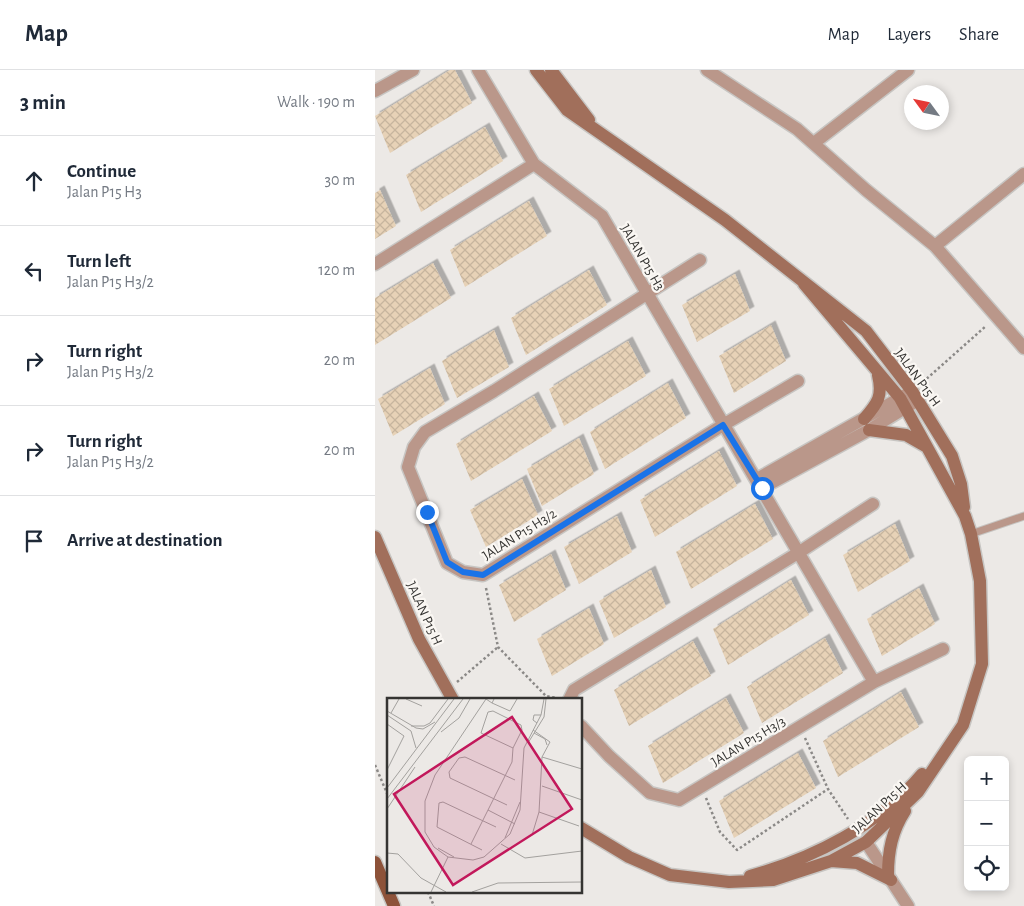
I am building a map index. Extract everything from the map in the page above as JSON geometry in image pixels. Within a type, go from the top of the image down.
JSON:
[{"type":"main road","points":[[375,862],[387,890]]},
{"type":"main road","points":[[389,894],[394,906]]},
{"type":"street","points":[[375,91],[413,70]]},
{"type":"street","name":"JALAN P15 H3","points":[[478,70],[534,164],[602,216],[874,682]]},
{"type":"street","name":"JALAN P15 H","points":[[536,70],[567,110],[725,220],[865,331],[915,396],[952,456],[961,484],[965,516]]},
{"type":"street","name":"JALAN P15 H","points":[[551,70],[602,136]]},
{"type":"street","points":[[707,70],[814,143],[866,190],[935,246],[1024,348]]},
{"type":"street","points":[[814,143],[908,70]]},
{"type":"street","points":[[375,264],[534,164]]},
{"type":"street","points":[[935,246],[1024,174]]},
{"type":"street","name":"JALAN P15 H3/2","points":[[700,260],[494,391],[425,432],[414,447],[408,467],[447,562],[463,572],[483,575],[723,425],[798,381]]},
{"type":"street","name":"JALAN P15 H","points":[[583,829],[629,857],[670,875],[729,882],[773,880],[831,861],[866,842],[918,792],[963,725],[982,664],[980,581],[971,534],[965,516],[903,403],[804,284]]},
{"type":"street","points":[[867,424],[881,391],[877,372]]},
{"type":"street","points":[[759,484],[915,396]]},
{"type":"street","points":[[867,424],[906,435],[927,447]]},
{"type":"street","points":[[566,698],[574,690],[798,553],[873,504]]},
{"type":"street","name":"JALAN P15 H","points":[[375,537],[419,640],[450,696]]},
{"type":"street","name":"JALAN P15 H3/3","points":[[583,728],[609,756],[650,793],[679,800],[874,682],[943,650]]},
{"type":"street","name":"JALAN P15 H","points":[[729,882],[771,870],[826,848],[856,830],[911,786],[963,725]]},
{"type":"street","points":[[890,878],[889,850],[895,826],[918,792]]},
{"type":"street","points":[[866,842],[869,832],[891,802]]},
{"type":"street","points":[[826,848],[856,841],[866,842]]},
{"type":"street","points":[[866,842],[908,906]]},
{"type":"street","points":[[831,861],[857,863],[890,878]]},
{"type":"lane","points":[[971,534],[1024,516]]},
{"type":"path","points":[[915,396],[997,316]]},
{"type":"path","points":[[483,575],[498,648],[546,696],[559,698]]},
{"type":"path","points":[[450,696],[498,648]]},
{"type":"path","points":[[800,726],[828,790],[856,830]]},
{"type":"path","points":[[375,765],[387,793]]},
{"type":"path","points":[[701,787],[720,832],[737,850],[828,790]]},
{"type":"path","points":[[429,894],[434,906]]},
{"type":"building","points":[[450,70],[455,70],[472,103],[390,153],[375,116]]},
{"type":"building","points":[[485,127],[503,161],[421,212],[406,175]]},
{"type":"building","points":[[380,190],[396,226],[375,239],[375,193]]},
{"type":"building","points":[[529,201],[547,236],[465,287],[450,250]]},
{"type":"building","points":[[433,263],[451,298],[375,345],[375,298]]},
{"type":"building","points":[[589,270],[607,305],[526,355],[511,318]]},
{"type":"building","points":[[735,274],[750,311],[697,342],[682,305]]},
{"type":"building","points":[[771,325],[786,361],[734,393],[719,356]]},
{"type":"building","points":[[494,330],[509,367],[457,398],[442,361]]},
{"type":"building","points":[[628,341],[646,376],[564,426],[549,389]]},
{"type":"building","points":[[430,368],[445,404],[393,436],[378,399]]},
{"type":"building","points":[[668,383],[686,418],[605,469],[590,432]]},
{"type":"building","points":[[534,396],[552,431],[471,481],[456,444]]},
{"type":"building","points":[[579,438],[594,474],[542,506],[527,469]]},
{"type":"building","points":[[719,451],[737,486],[655,537],[640,500]]},
{"type":"building","points":[[522,479],[538,515],[486,547],[470,510]]},
{"type":"building","points":[[755,504],[773,539],[691,589],[676,552]]},
{"type":"building","points":[[617,516],[632,552],[579,584],[564,547]]},
{"type":"building","points":[[895,524],[910,561],[858,592],[843,555]]},
{"type":"building","points":[[551,554],[566,590],[514,622],[499,585]]},
{"type":"building","points":[[651,570],[666,607],[614,638],[599,601]]},
{"type":"building","points":[[791,580],[809,615],[728,665],[713,629]]},
{"type":"building","points":[[919,588],[935,624],[882,656],[867,619]]},
{"type":"building","points":[[589,608],[604,644],[552,676],[537,639]]},
{"type":"building","points":[[825,638],[843,673],[762,723],[747,687]]},
{"type":"building","points":[[693,641],[711,676],[629,726],[614,690]]},
{"type":"building","points":[[901,692],[919,727],[838,777],[823,741]]},
{"type":"building","points":[[726,698],[744,733],[663,783],[648,746]]},
{"type":"building","points":[[798,753],[816,788],[734,838],[719,801]]},
{"type":"route","points":[[427,512],[447,562],[463,572],[483,575],[723,425],[762,488]]}]
